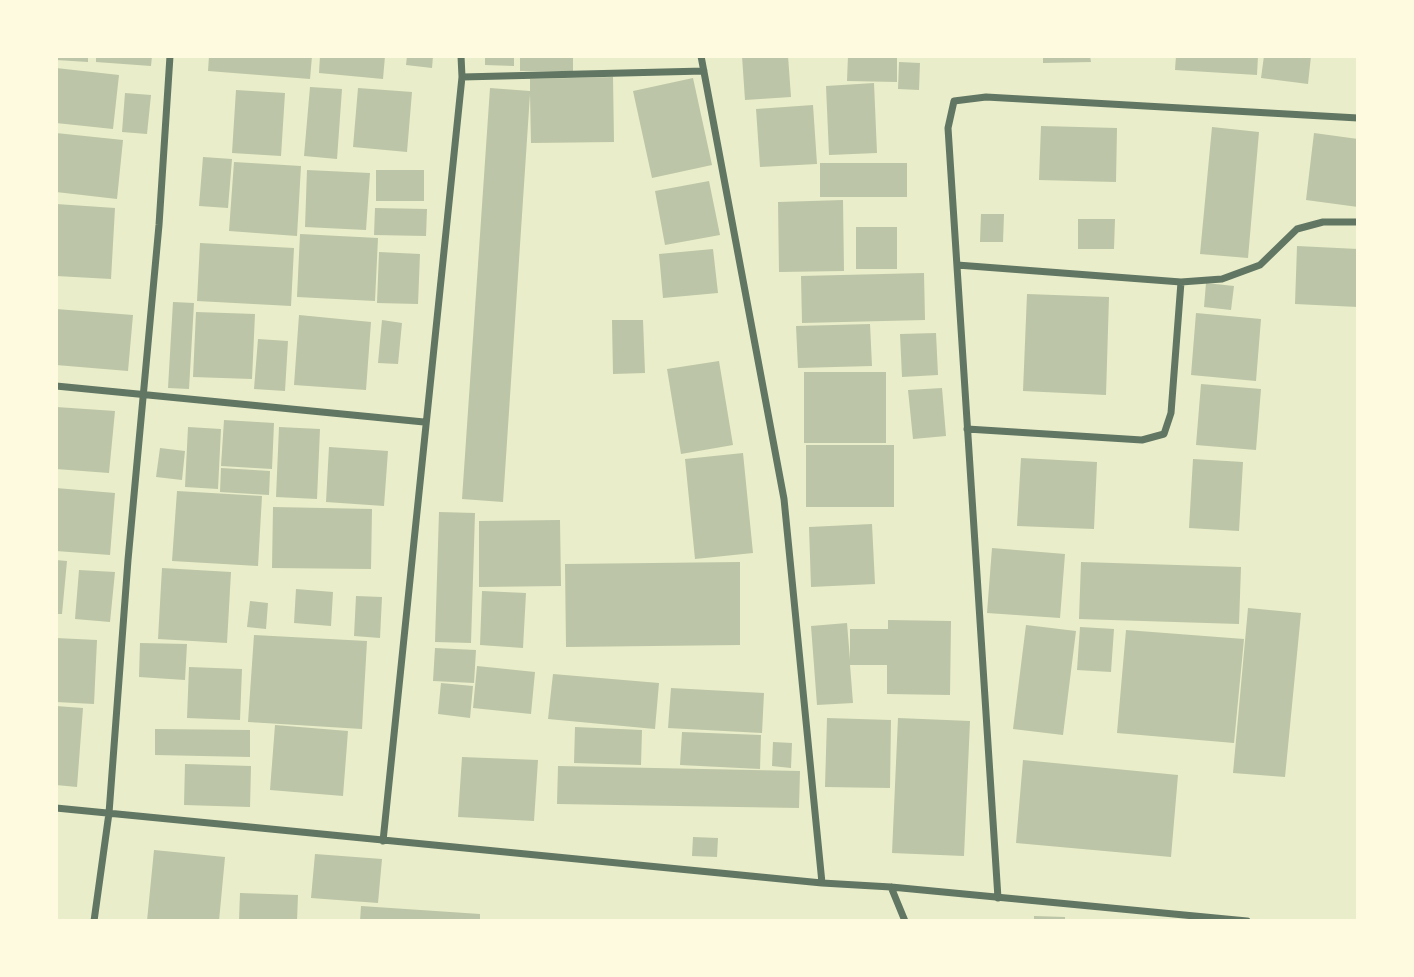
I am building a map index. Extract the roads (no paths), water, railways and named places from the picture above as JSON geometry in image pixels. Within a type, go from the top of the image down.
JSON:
[{"type":"street","points":[[94,921],[109,813],[159,225],[170,56]]},
{"type":"street","points":[[383,841],[424,422],[462,77],[461,56]]},
{"type":"street","points":[[701,56],[784,499],[822,883]]},
{"type":"street","points":[[462,77],[704,71]]},
{"type":"street","points":[[998,898],[948,128],[954,102],[986,97],[1358,118]]},
{"type":"street","points":[[957,265],[1181,282],[1222,279],[1260,265],[1297,229],[1323,222],[1358,222]]},
{"type":"street","points":[[967,429],[1142,440],[1164,434],[1171,413],[1181,282]]},
{"type":"street","points":[[56,386],[424,422]]},
{"type":"street","points":[[56,808],[822,883],[891,887],[1247,921]]},
{"type":"street","points":[[891,887],[905,921]]}]
